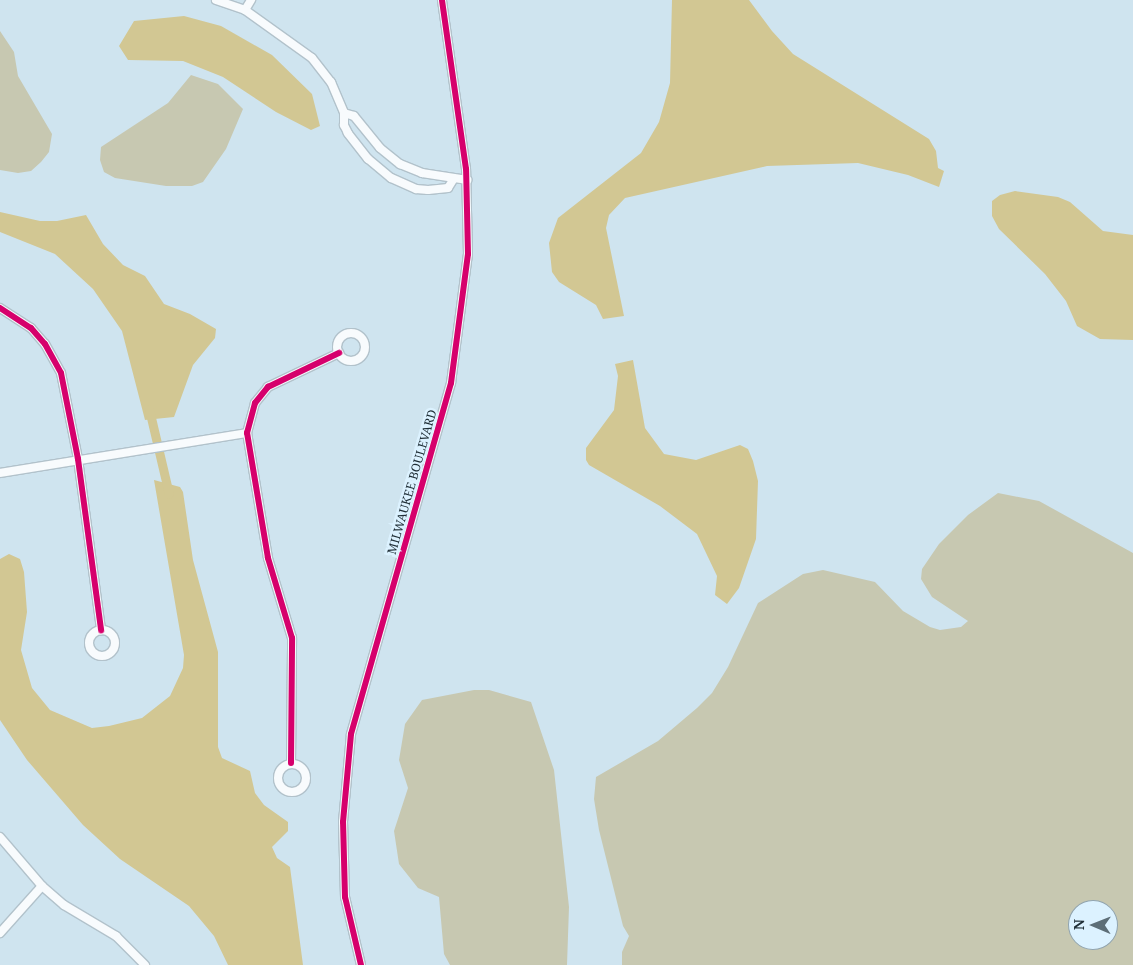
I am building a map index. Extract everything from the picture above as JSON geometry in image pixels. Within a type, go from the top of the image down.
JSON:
[{"type":"street","points":[[216,0],[245,10],[312,58],[331,82],[344,113],[344,125],[368,159],[391,178],[416,189],[448,188],[453,180]]},
{"type":"street","points":[[245,10],[252,0]]},
{"type":"street","name":"MILWAUKEE BOULEVARD","points":[[360,965],[345,898],[343,822],[351,734],[451,383],[468,254],[467,180],[457,87],[442,0]]},
{"type":"street","points":[[344,113],[354,116],[380,148],[411,169],[430,175],[446,174],[453,180],[467,180]]},
{"type":"street","points":[[368,159],[380,148]]},
{"type":"street","points":[[0,308],[32,328],[54,358],[65,390],[78,460],[101,630]]},
{"type":"street","points":[[291,763],[292,638],[268,558],[247,433],[255,403],[268,387],[339,353]]},
{"type":"street","points":[[0,473],[247,433]]},
{"type":"street","points":[[0,837],[42,886],[64,905],[116,936],[145,965]]},
{"type":"street","points":[[0,933],[42,886]]},
{"type":"green space","points":[[0,31],[14,52],[18,76],[52,134],[49,152],[31,171],[18,173],[0,170]]},
{"type":"green space","points":[[191,75],[218,84],[243,109],[226,149],[203,182],[192,186],[166,186],[115,178],[104,172],[100,160],[101,147],[168,103]]},
{"type":"green space","points":[[998,493],[1039,501],[1133,553],[1133,965],[622,965],[622,952],[629,936],[623,926],[599,830],[594,799],[596,777],[658,741],[697,708],[712,693],[728,667],[758,603],[803,574],[823,570],[875,582],[903,611],[930,627],[940,630],[961,627],[968,621],[932,597],[921,579],[922,569],[939,544],[968,515]]},
{"type":"green space","points":[[474,690],[489,690],[531,702],[554,770],[569,907],[567,965],[450,965],[444,954],[439,897],[418,888],[399,864],[394,831],[408,788],[399,760],[405,724],[422,700]]},
{"type":"shaded area","points":[[672,0],[749,0],[772,31],[793,54],[929,139],[936,151],[938,168],[944,171],[939,187],[908,175],[858,163],[767,166],[625,198],[609,215],[606,228],[624,316],[603,319],[596,305],[559,282],[552,272],[549,243],[558,218],[641,153],[659,122],[670,83]]},
{"type":"shaded area","points":[[184,16],[221,26],[272,55],[312,94],[320,126],[311,130],[276,112],[223,77],[183,61],[128,60],[119,46],[134,21]]},
{"type":"shaded area","points":[[1015,191],[1058,197],[1070,202],[1103,231],[1133,235],[1133,340],[1100,339],[1077,326],[1066,301],[1045,274],[999,229],[992,216],[992,201],[1000,195]]},
{"type":"shaded area","points":[[0,212],[40,221],[57,221],[86,215],[103,244],[123,265],[145,276],[164,304],[190,314],[216,329],[215,338],[193,365],[174,417],[145,420],[122,331],[93,289],[55,254],[0,232]]},
{"type":"shaded area","points":[[633,360],[645,428],[664,454],[696,460],[740,445],[748,449],[753,461],[758,481],[756,539],[739,588],[727,604],[715,595],[717,576],[697,534],[660,506],[589,465],[586,460],[586,448],[614,410],[618,376],[615,364]]},
{"type":"shaded area","points":[[154,480],[180,487],[183,492],[193,560],[218,652],[218,747],[222,758],[250,771],[255,793],[264,805],[288,822],[288,831],[272,847],[277,858],[290,867],[303,965],[228,965],[214,936],[189,906],[120,859],[83,825],[27,760],[0,720],[0,559],[9,554],[20,559],[24,572],[27,612],[21,650],[32,688],[50,710],[92,728],[142,718],[170,696],[183,668],[184,655]]},
{"type":"waterway","points":[[149,409],[169,494]]},
{"type":"cycle path","points":[[361,965],[345,897],[343,822],[351,734],[451,383],[468,254],[466,169],[442,0]]},
{"type":"cycle path","points":[[0,308],[31,328],[45,344],[61,373],[78,459],[101,630]]},
{"type":"cycle path","points":[[291,763],[292,638],[268,558],[247,433],[255,403],[268,387],[339,353]]}]
